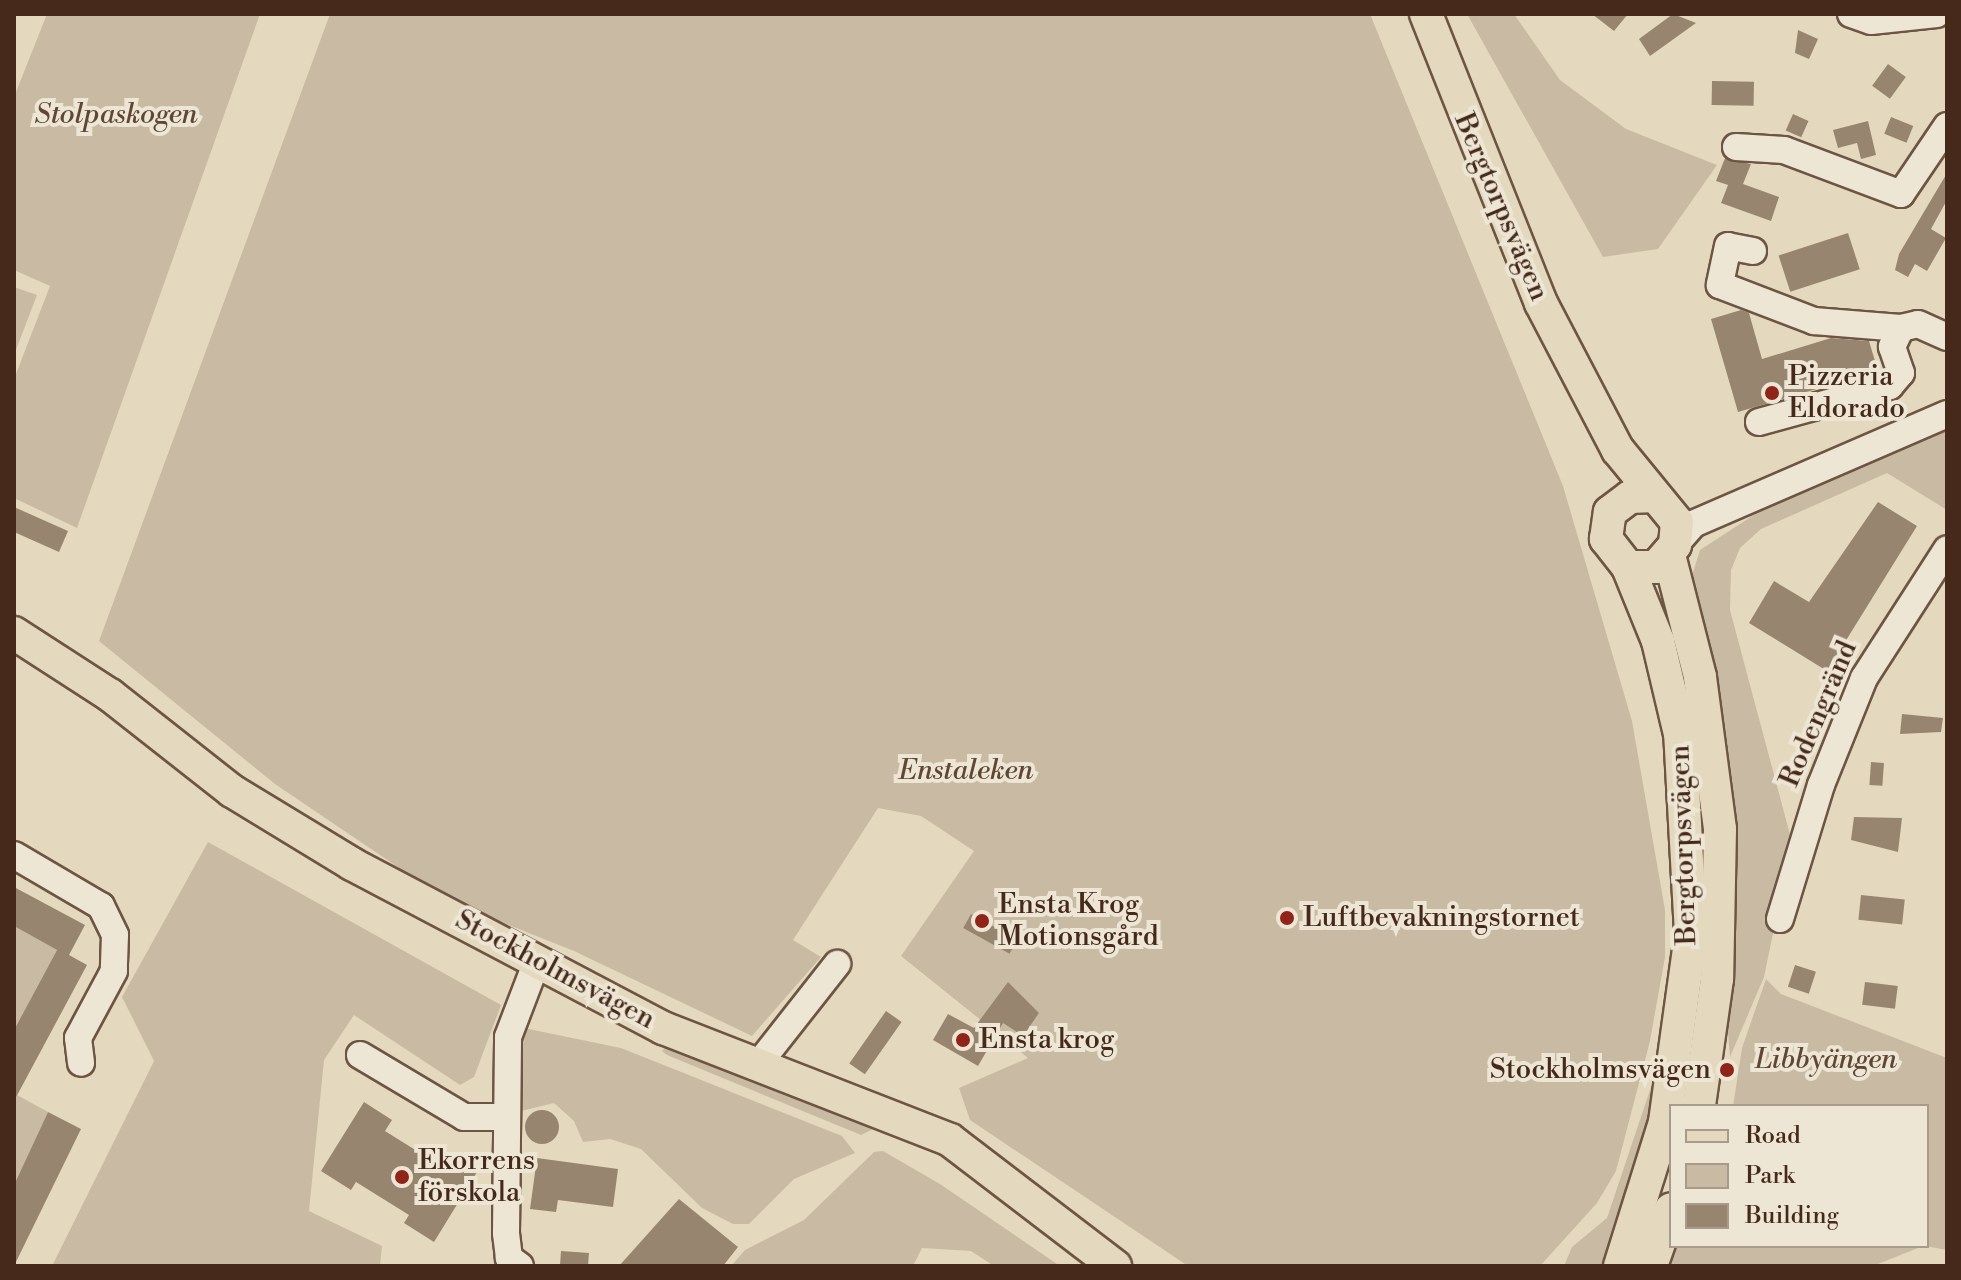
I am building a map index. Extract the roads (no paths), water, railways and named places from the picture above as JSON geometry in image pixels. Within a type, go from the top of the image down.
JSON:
[{"type":"main road","name":"Bergtorpsvägen","points":[[1426,14],[1480,163],[1587,396],[1617,503],[1606,524],[1606,539],[1628,567],[1658,641],[1680,734],[1691,934],[1665,1122],[1620,1266]]},
{"type":"main road","name":"Bergtorpsvägen","points":[[1587,396],[1677,522],[1672,550],[1700,677],[1720,829],[1717,979],[1699,1104]]},
{"type":"main road","points":[[1617,503],[1661,500]]},
{"type":"main road","points":[[1628,567],[1656,567],[1672,550]]},
{"type":"main road","name":"Stockholmsvägen","points":[[14,633],[110,695],[232,791],[352,864],[663,1028],[760,1062],[950,1140],[1115,1266]]},
{"type":"main road","points":[[1651,1266],[1669,1215]]},
{"type":"street","points":[[1851,14],[1871,21],[1937,14]]},
{"type":"street","points":[[1736,147],[1784,150],[1901,194],[1947,126]]},
{"type":"street","points":[[1753,251],[1728,246],[1720,285],[1814,321],[1901,328],[1918,324],[1947,337]]},
{"type":"street","points":[[1759,422],[1890,386],[1901,373],[1892,347],[1901,328]]},
{"type":"street","points":[[1672,550],[1693,524],[1947,414]]},
{"type":"street","points":[[1661,500],[1693,505],[1802,477]]},
{"type":"street","points":[[1700,677],[1685,588],[1693,549],[1802,477]]},
{"type":"street","name":"Rodengränd","points":[[1780,919],[1821,785],[1864,678],[1947,549]]},
{"type":"street","points":[[14,855],[101,906],[115,935],[114,971],[78,1038],[81,1063]]},
{"type":"street","points":[[520,1266],[509,1258],[506,1233],[508,1037],[537,961]]},
{"type":"street","points":[[760,1062],[837,964]]},
{"type":"street","points":[[360,1055],[464,1117],[506,1117]]},
{"type":"place","name":"Pizzeria Eldorado","points":[[1772,393]]},
{"type":"place","name":"Luftbevakningstornet","points":[[1287,918]]},
{"type":"place","name":"Ensta Krog Motionsgård","points":[[982,921]]},
{"type":"place","name":"Ensta krog","points":[[963,1040]]},
{"type":"place","name":"Stockholmsvägen","points":[[1727,1070]]},
{"type":"place","name":"Ekorrens förskola","points":[[402,1177]]},
{"type":"park label","name":"Stolpaskogen","points":[[116,115]]},
{"type":"park label","name":"Enstaleken","points":[[966,771]]},
{"type":"park label","name":"Libbyängen","points":[[1826,1060]]}]
